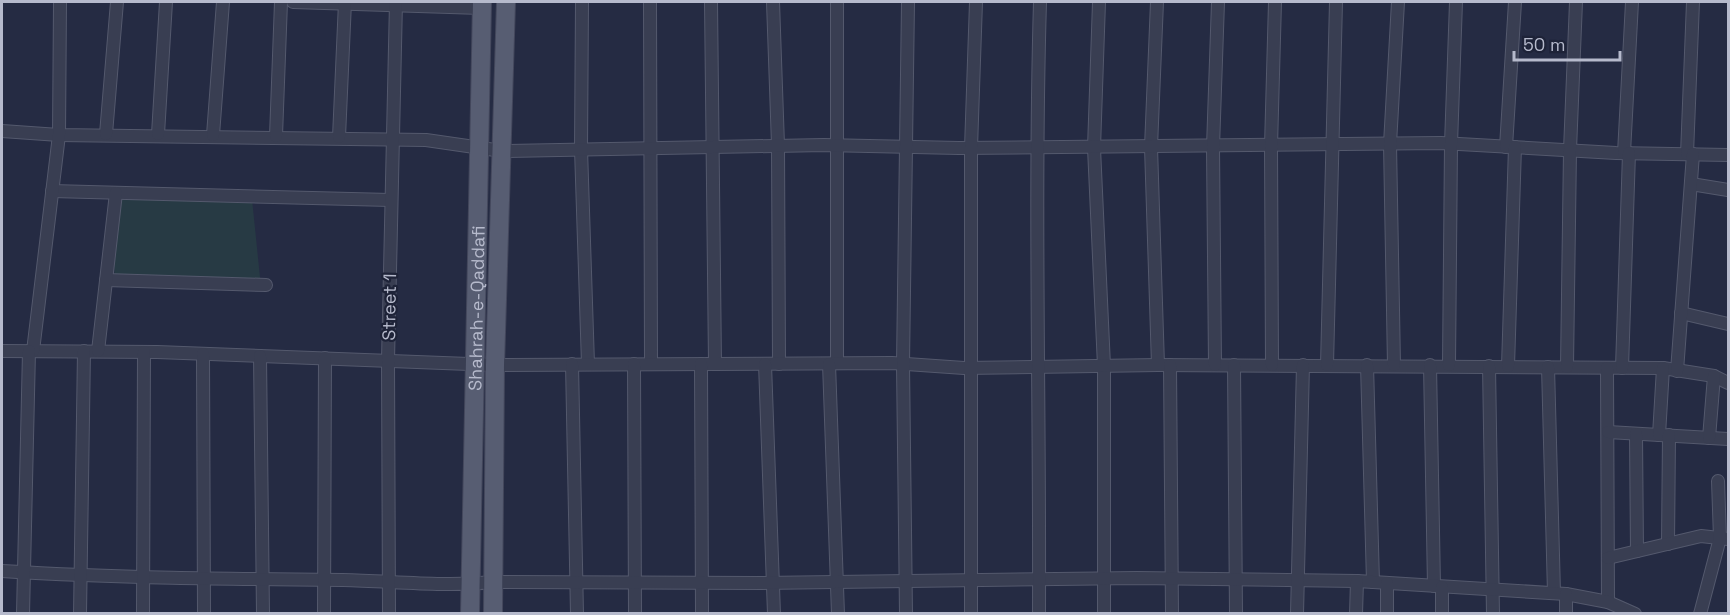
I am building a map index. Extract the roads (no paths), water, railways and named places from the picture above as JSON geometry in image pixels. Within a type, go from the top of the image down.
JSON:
[{"type":"main road","name":"Shahrah-e-Qaddafi","points":[[470,614],[469,584],[501,151],[506,2]]},
{"type":"main road","name":"Shahrah-e-Qaddafi","points":[[482,5],[478,147],[493,614]]},
{"type":"street","points":[[23,614],[31,351],[58,135],[60,2]]},
{"type":"street","points":[[106,134],[117,2]]},
{"type":"street","points":[[158,134],[166,2]]},
{"type":"street","points":[[213,135],[223,2]]},
{"type":"street","points":[[276,136],[281,2]]},
{"type":"street","points":[[292,2],[482,5]]},
{"type":"street","points":[[339,137],[345,2]]},
{"type":"street","points":[[582,2],[581,149],[588,364]]},
{"type":"street","points":[[650,2],[648,148],[651,364]]},
{"type":"street","points":[[711,2],[715,364]]},
{"type":"street","points":[[773,2],[778,145],[779,364]]},
{"type":"street","points":[[837,2],[833,364],[838,614]]},
{"type":"street","points":[[906,614],[903,364],[904,147],[908,2]]},
{"type":"street","points":[[970,614],[971,148],[976,2]]},
{"type":"street","points":[[1039,614],[1040,366],[1036,148],[1040,2]]},
{"type":"street","points":[[1099,2],[1094,148],[1104,366],[1104,614]]},
{"type":"street","points":[[1157,2],[1151,147],[1164,365],[1173,578],[1172,614]]},
{"type":"street","points":[[1215,365],[1213,147],[1218,2]]},
{"type":"street","points":[[1272,365],[1271,146],[1275,2]]},
{"type":"street","points":[[1327,365],[1336,2]]},
{"type":"street","points":[[1394,365],[1390,144],[1398,2]]},
{"type":"street","points":[[1449,366],[1451,144],[1456,2]]},
{"type":"street","points":[[1508,366],[1510,147],[1515,2]]},
{"type":"street","points":[[1567,367],[1570,150],[1576,2]]},
{"type":"street","points":[[1623,368],[1626,153],[1632,2]]},
{"type":"street","points":[[1677,371],[1691,184],[1693,2]]},
{"type":"street","name":"Street 1","points":[[389,614],[388,360],[391,139],[396,3]]},
{"type":"street","points":[[2,131],[58,135],[158,134],[391,139],[501,151],[778,145],[1094,148],[1390,144],[1451,144],[1626,153],[1690,154],[1728,151]]},
{"type":"street","points":[[1691,184],[1728,190]]},
{"type":"street","points":[[52,191],[390,200]]},
{"type":"street","points":[[98,351],[116,193]]},
{"type":"street","points":[[106,280],[266,285]]},
{"type":"street","points":[[1681,313],[1728,324]]},
{"type":"street","points":[[2,351],[144,352],[486,364],[903,364],[971,367],[1508,366],[1663,369],[1723,380]]},
{"type":"street","points":[[81,614],[84,351]]},
{"type":"street","points":[[143,614],[144,352]]},
{"type":"street","points":[[203,354],[204,614]]},
{"type":"street","points":[[260,356],[263,614]]},
{"type":"street","points":[[324,614],[325,358]]},
{"type":"street","points":[[572,364],[577,614]]},
{"type":"street","points":[[634,364],[635,614]]},
{"type":"street","points":[[701,364],[702,614]]},
{"type":"street","points":[[765,364],[774,614]]},
{"type":"street","points":[[1234,365],[1236,614]]},
{"type":"street","points":[[1297,614],[1303,365]]},
{"type":"street","points":[[1367,365],[1373,582]]},
{"type":"street","points":[[1430,365],[1438,586],[1442,614]]},
{"type":"street","points":[[1489,366],[1493,614]]},
{"type":"street","points":[[1548,367],[1560,594],[1566,614]]},
{"type":"street","points":[[1607,368],[1608,558],[1616,608]]},
{"type":"street","points":[[1663,369],[1668,544]]},
{"type":"street","points":[[1709,438],[1723,380],[1728,369]]},
{"type":"street","points":[[1608,432],[1728,439]]},
{"type":"street","points":[[1636,434],[1637,551]]},
{"type":"street","points":[[1700,614],[1724,539],[1718,481]]},
{"type":"street","points":[[1608,558],[1701,536],[1724,539]]},
{"type":"street","points":[[2,571],[80,576],[388,580],[469,584],[493,582],[774,583],[1105,578],[1357,581],[1560,594],[1635,614]]},
{"type":"street","points":[[1356,614],[1357,581]]},
{"type":"street","points":[[1387,583],[1387,614]]}]
